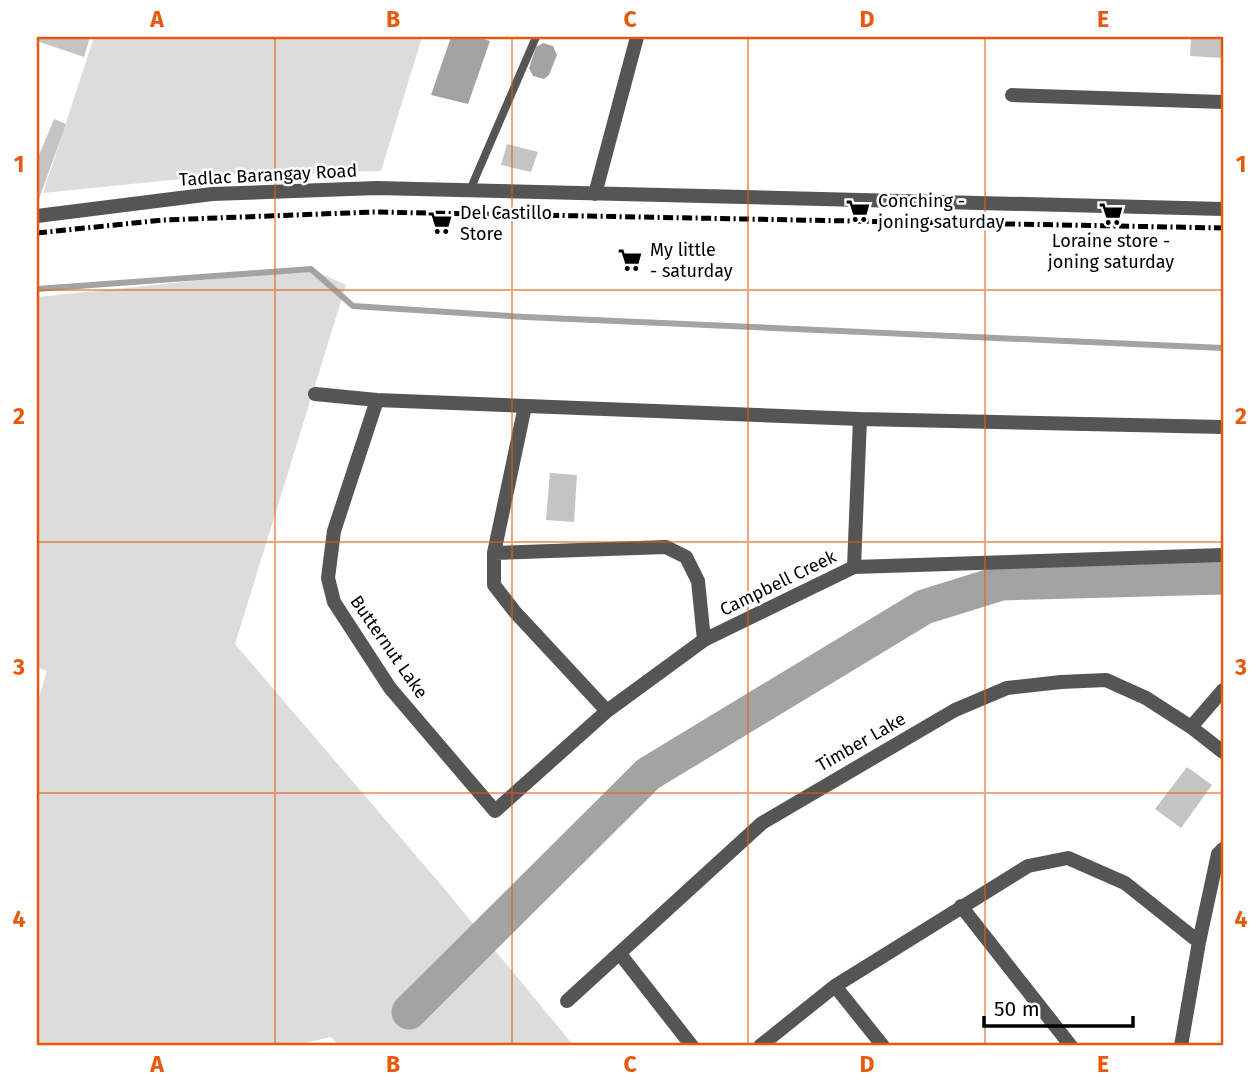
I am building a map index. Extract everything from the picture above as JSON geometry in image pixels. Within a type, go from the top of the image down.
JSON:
[{"type":"street","points":[[594,194],[636,37]]},
{"type":"street","points":[[1012,95],[1223,102]]},
{"type":"street","name":"Tadlac Barangay Road","points":[[37,216],[212,194],[377,188],[1223,209]]},
{"type":"street","points":[[315,394],[377,400],[860,419],[1223,427]]},
{"type":"street","name":"Butternut Lake","points":[[377,400],[334,531],[328,578],[334,602],[390,688],[495,811]]},
{"type":"street","points":[[525,406],[494,553],[494,585],[515,612],[607,711]]},
{"type":"street","points":[[854,567],[860,419]]},
{"type":"street","points":[[494,553],[666,547],[687,557],[698,581],[704,640]]},
{"type":"street","name":"Campbell Creek","points":[[495,811],[607,711],[704,640],[854,567],[1223,555]]},
{"type":"street","name":"Timber Lake","points":[[566,1001],[762,823],[955,710],[1007,688],[1106,680],[1146,698],[1223,752]]},
{"type":"street","points":[[1191,727],[1223,690]]},
{"type":"street","points":[[1181,1046],[1199,942],[1219,854],[1223,849]]},
{"type":"street","points":[[760,1046],[835,986],[961,905],[1028,866],[1068,858],[1125,883],[1199,942]]},
{"type":"street","points":[[961,905],[1071,1046]]},
{"type":"street","points":[[620,954],[692,1046]]},
{"type":"street","points":[[835,986],[883,1046]]},
{"type":"lane","points":[[470,190],[536,37]]},
{"type":"shaded area","points":[[94,37],[422,37],[381,171],[220,175],[43,193]]},
{"type":"shaded area","points":[[451,37],[478,37],[490,41],[468,104],[431,95]]},
{"type":"shaded area","points":[[543,43],[553,46],[557,55],[549,75],[544,79],[533,76],[529,68],[536,47]]},
{"type":"shaded area","points":[[311,269],[346,285],[235,644],[442,886],[574,1046],[340,1046],[331,1037],[305,1043],[303,1046],[37,1046],[37,704],[47,671],[37,667],[37,297]]},
{"type":"building","points":[[37,37],[90,37],[84,57],[37,41]]},
{"type":"building","points":[[1191,37],[1223,37],[1223,58],[1190,56]]},
{"type":"building","points":[[54,119],[66,124],[37,199],[37,160]]},
{"type":"building","points":[[507,144],[538,152],[531,172],[501,165]]},
{"type":"building","points":[[550,473],[577,475],[574,522],[546,520]]},
{"type":"building","points":[[1187,767],[1212,785],[1181,828],[1155,809]]},
{"type":"waterway","points":[[37,289],[311,269],[353,306],[525,317],[1223,348]]},
{"type":"waterway","points":[[409,1012],[648,774],[924,607],[1001,583],[1223,577]]},
{"type":"railway","points":[[37,233],[163,220],[374,212],[1223,228]]},
{"type":"place","name":"Conching - joning saturday","points":[[858,211]]},
{"type":"place","name":"Loraine store - joning saturday","points":[[1111,214]]},
{"type":"place","name":"Del Castillo Store","points":[[440,223]]},
{"type":"place","name":"My little - saturday","points":[[630,260]]}]
